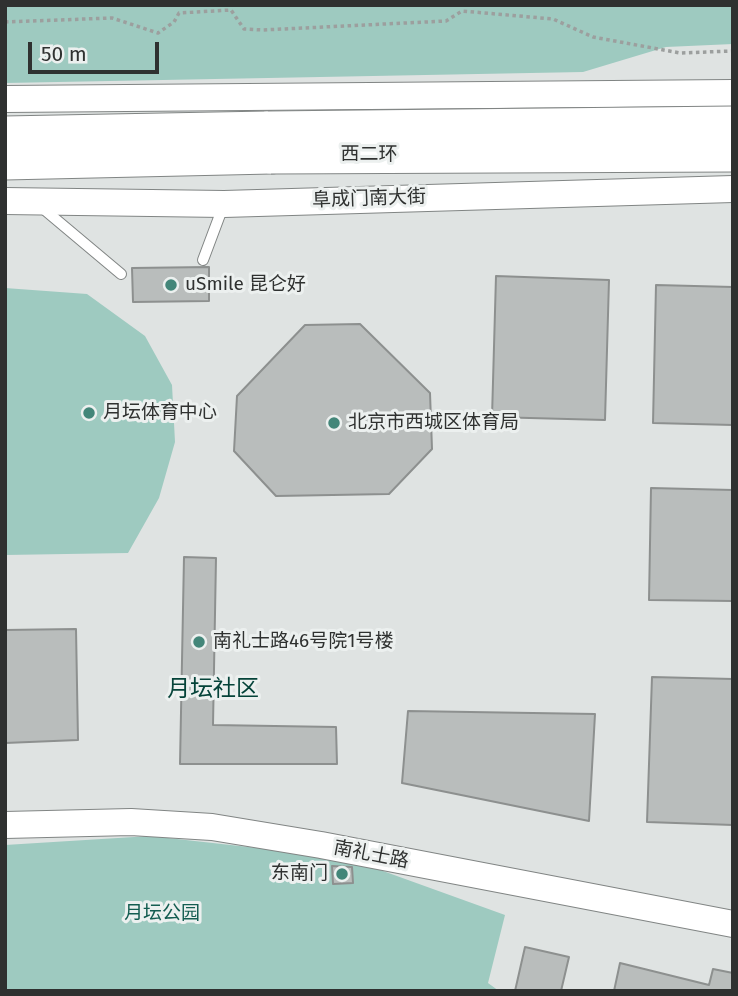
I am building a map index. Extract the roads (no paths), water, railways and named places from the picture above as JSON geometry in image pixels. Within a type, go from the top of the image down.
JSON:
[{"type":"highway","name":"西二环","points":[[5,134],[733,124]]},
{"type":"highway","name":"西二环","points":[[5,162],[271,156],[733,153]]},
{"type":"street","points":[[701,189],[702,93]]},
{"type":"street","points":[[5,99],[733,93]]},
{"type":"street","points":[[701,141],[733,140]]},
{"type":"street","name":"阜成门南大街","points":[[5,201],[224,204],[733,189]]},
{"type":"street","name":"南礼士路","points":[[5,825],[131,822],[212,827],[733,924]]},
{"type":"lane","points":[[35,202],[121,274]]},
{"type":"lane","points":[[203,260],[224,204]]},
{"type":"place","name":"uSmile 昆仑好","points":[[171,285]]},
{"type":"place","name":"月坛体育中心","points":[[89,413]]},
{"type":"place","name":"北京市西城区体育局","points":[[334,423]]},
{"type":"place","name":"南礼士路46号院1号楼","points":[[199,642]]},
{"type":"place","name":"东南门","points":[[342,874]]},
{"type":"district","name":"月坛社区","points":[[213,690]]},
{"type":"park label","name":"月坛公园","points":[[162,914]]}]
